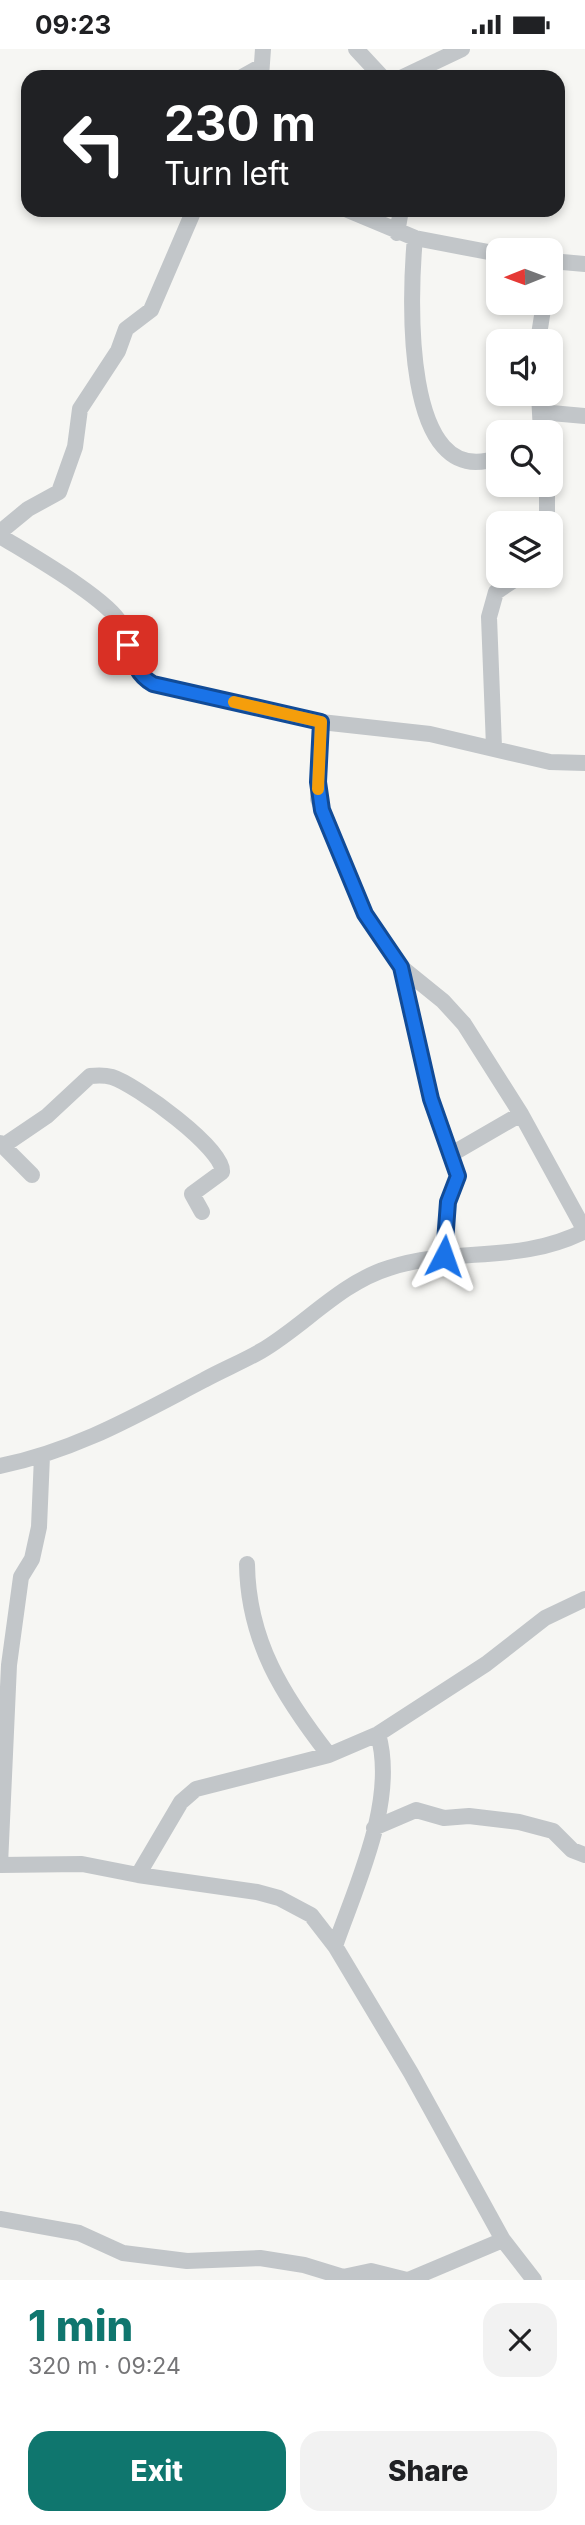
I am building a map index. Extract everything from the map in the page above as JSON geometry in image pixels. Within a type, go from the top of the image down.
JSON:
[{"type":"street","points":[[261,70],[263,49]]},
{"type":"street","points":[[355,49],[375,70]]},
{"type":"street","points":[[418,70],[462,49]]},
{"type":"street","points":[[191,217],[151,310],[125,331],[118,351],[80,409],[75,447],[59,492],[28,509],[0,534],[107,607],[121,625],[134,664],[146,680],[166,688],[321,722],[430,734],[550,762],[585,763]]},
{"type":"street","points":[[363,217],[397,233],[486,252]]},
{"type":"street","points":[[397,233],[400,217]]},
{"type":"street","points":[[415,238],[410,284],[412,324],[424,410],[440,447],[463,459],[486,460]]},
{"type":"street","points":[[564,262],[585,264]]},
{"type":"street","points":[[540,406],[540,420]]},
{"type":"street","points":[[540,412],[585,416]]},
{"type":"street","points":[[494,747],[489,617],[495,592],[501,588]]},
{"type":"street","points":[[0,1466],[42,1456],[108,1432],[262,1350],[355,1284],[388,1268],[444,1256],[526,1251],[557,1245],[585,1231],[521,1114],[464,1024],[443,1001],[401,967],[365,914],[322,810],[318,782],[321,722]]},
{"type":"street","points":[[401,967],[431,1099],[458,1180],[448,1202],[444,1256]]},
{"type":"street","points":[[32,1175],[1,1145],[47,1115],[90,1076],[109,1076],[143,1095],[185,1126],[219,1159],[222,1172],[192,1194],[202,1212]]},
{"type":"street","points":[[450,1155],[521,1114]]},
{"type":"street","points":[[42,1456],[39,1527],[32,1559],[22,1577],[9,1665],[0,1865],[82,1864],[279,1898],[311,1915],[335,1946],[411,2073],[503,2240],[534,2280]]},
{"type":"street","points":[[247,1564],[253,1622],[279,1686],[329,1755]]},
{"type":"street","points":[[138,1875],[181,1802],[196,1789],[329,1755],[378,1734],[453,1687],[545,1618],[585,1599]]},
{"type":"street","points":[[335,1946],[374,1828],[384,1776],[378,1734]]},
{"type":"street","points":[[374,1828],[416,1810],[444,1818],[500,1820],[553,1831],[572,1850],[585,1856]]},
{"type":"street","points":[[0,2219],[79,2233],[123,2253],[187,2261],[260,2258],[304,2265],[343,2277],[371,2271],[407,2280],[503,2240]]},
{"type":"slow traffic","points":[[234,702],[321,722],[318,789]]},
{"type":"route","points":[[128,645],[139,672],[153,684],[321,722],[318,799],[365,914],[401,967],[431,1099],[458,1176],[448,1202],[444,1256]]}]
